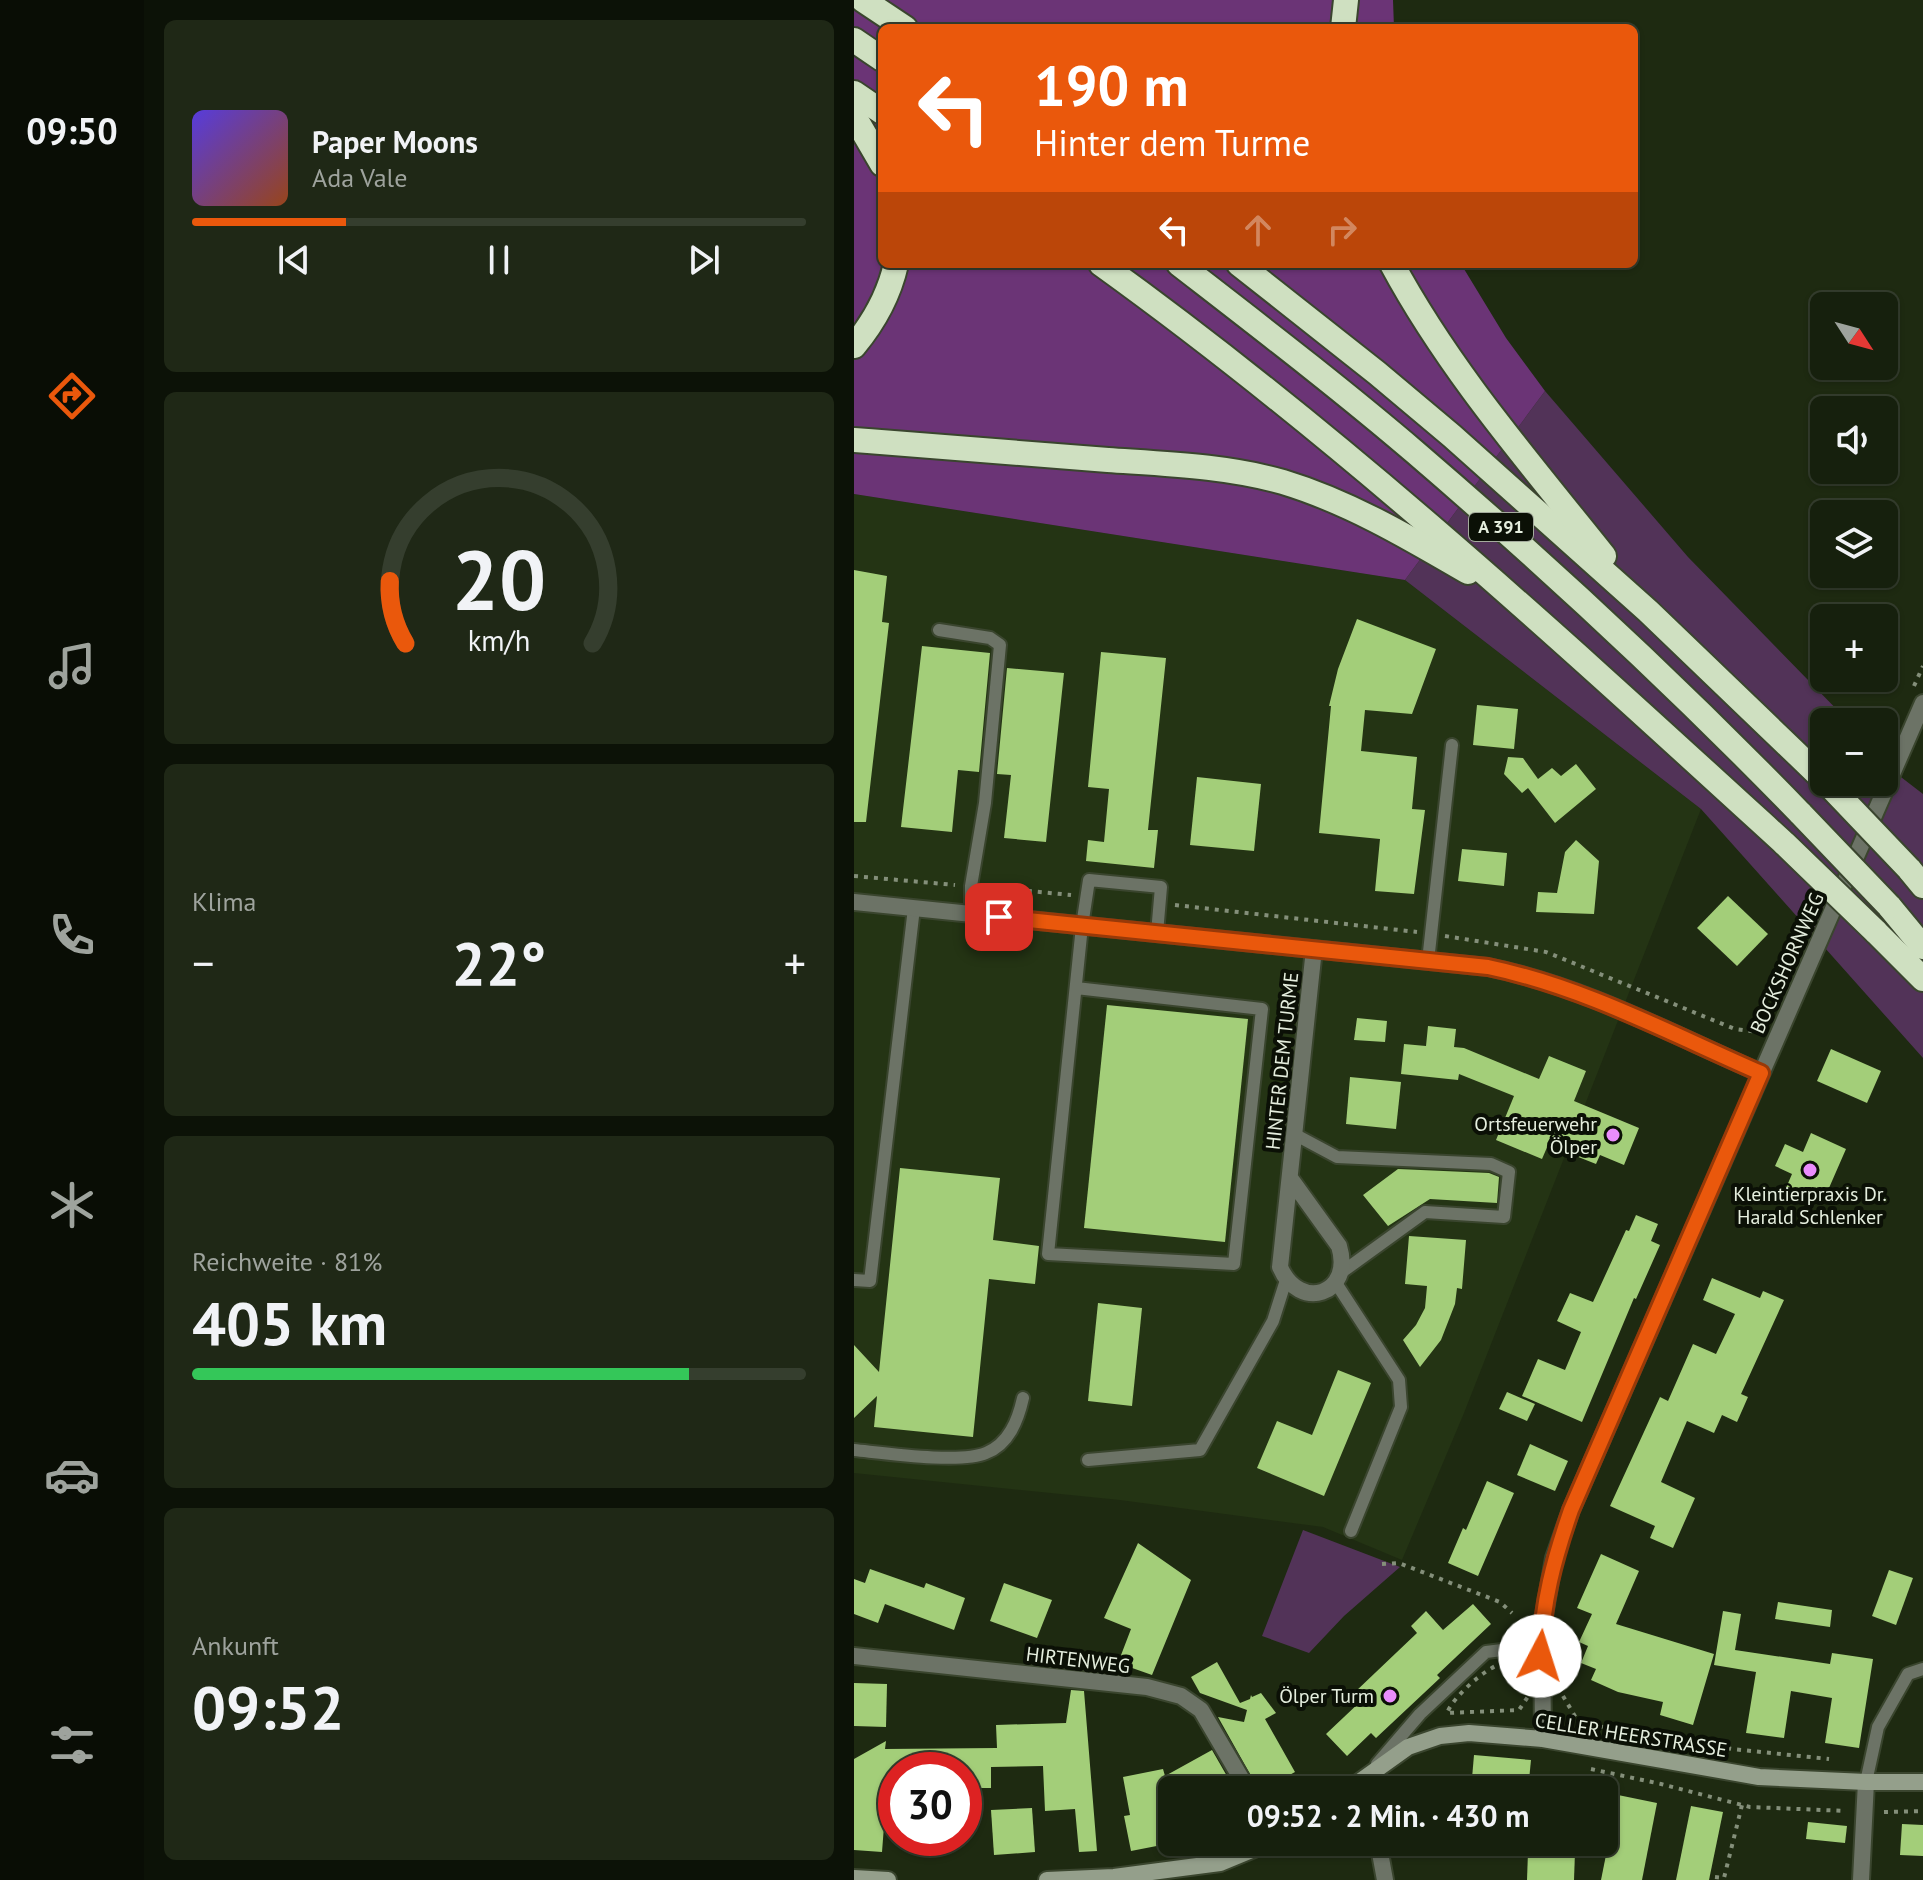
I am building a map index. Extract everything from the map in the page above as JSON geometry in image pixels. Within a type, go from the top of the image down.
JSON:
[{"type":"highway","points":[[863,0],[899,24]]},
{"type":"highway","points":[[1343,24],[1346,0]]},
{"type":"highway","points":[[854,40],[878,56]]},
{"type":"highway","points":[[854,93],[878,109]]},
{"type":"highway","points":[[854,116],[878,157]]},
{"type":"highway","points":[[854,346],[878,313],[895,268]]},
{"type":"highway","points":[[1107,268],[1195,332],[1378,479],[1550,630],[1785,844],[1923,979]]},
{"type":"highway","name":"A 391","points":[[1184,268],[1414,452],[1537,559],[1731,742],[1889,906],[1923,947]]},
{"type":"highway","name":"A 391","points":[[1244,268],[1442,427],[1648,611],[1810,767]]},
{"type":"highway","points":[[1395,268],[1464,379],[1648,611]]},
{"type":"highway","points":[[854,440],[1222,470],[1280,482],[1335,500],[1407,536],[1479,579],[1550,630]]},
{"type":"highway","name":"A 391","points":[[1839,796],[1916,877]]},
{"type":"main road","name":"CELLER HEERSTRASSE","points":[[1375,1776],[1408,1747],[1440,1736],[1469,1733],[1543,1739],[1759,1777],[1923,1782]]},
{"type":"main road","points":[[1047,1880],[1114,1877],[1220,1863],[1237,1856]]},
{"type":"main road","points":[[854,1878],[888,1880]]},
{"type":"street","name":"BOCKSHORNWEG","points":[[1543,1739],[1542,1627],[1554,1558],[1571,1510],[1923,703]]},
{"type":"street","name":"HINTER DEM TURME","points":[[854,902],[1488,967],[1556,985],[1600,1001],[1761,1073]]},
{"type":"street","name":"HINTER DEM TURME","points":[[1286,1280],[1280,1267],[1314,949]]},
{"type":"street","name":"HINTER DEM TURME","points":[[1290,1178],[1339,1246],[1343,1258],[1339,1277]]},
{"type":"street","points":[[1286,1280],[1297,1289],[1309,1293],[1324,1292],[1339,1277]]},
{"type":"street","name":"HIRTENWEG","points":[[854,1656],[1147,1687],[1181,1696],[1201,1710],[1240,1776]]},
{"type":"street","points":[[1861,1880],[1866,1782]]},
{"type":"street","points":[[1381,1856],[1385,1880]]},
{"type":"lane","points":[[939,630],[990,638],[1000,645],[985,803],[971,886],[971,914]]},
{"type":"lane","points":[[1428,961],[1452,745]]},
{"type":"lane","points":[[1076,988],[1262,1009],[1234,1264],[1048,1254],[1082,926],[1089,880],[1161,887],[1157,933]]},
{"type":"lane","points":[[854,1280],[870,1281],[914,908]]},
{"type":"lane","points":[[1294,1134],[1337,1157],[1491,1164],[1509,1172],[1504,1217],[1425,1212],[1339,1277],[1399,1380],[1401,1407],[1351,1531]]},
{"type":"lane","points":[[1088,1460],[1200,1450],[1273,1321],[1286,1280]]},
{"type":"lane","points":[[854,1450],[964,1458],[987,1453],[1007,1438],[1018,1420],[1023,1398]]},
{"type":"lane","points":[[1372,1776],[1420,1714],[1486,1652],[1510,1649],[1540,1656]]},
{"type":"lane","points":[[1866,1782],[1878,1727],[1908,1674],[1923,1669]]},
{"type":"path","points":[[1382,1564],[1399,1563],[1500,1602],[1512,1613]]},
{"type":"path","points":[[1504,1663],[1526,1672],[1529,1695],[1519,1710],[1447,1713],[1450,1704],[1493,1665],[1504,1663]]},
{"type":"path","points":[[1561,1686],[1563,1699],[1576,1718],[1598,1726],[1732,1749],[1870,1762]]},
{"type":"path","points":[[1591,1769],[1742,1805],[1848,1811]]},
{"type":"path","points":[[1715,1877],[1724,1878],[1742,1805]]},
{"type":"path","points":[[1884,1812],[1923,1811]]},
{"type":"shaded area","points":[[854,0],[1393,0],[1394,24],[878,24],[878,268],[1463,268],[1506,338],[1545,391],[1405,580],[854,494]]},
{"type":"shaded area","points":[[1545,391],[1688,557],[1810,682],[1810,692],[1820,692],[1835,708],[1810,708],[1810,796],[1898,796],[1898,775],[1923,794],[1923,1058],[1701,809],[1405,580]]},
{"type":"shaded area","points":[[854,494],[1405,580],[1701,809],[1464,1413],[1402,1560],[1323,1527],[1120,1500],[854,1473]]},
{"type":"shaded area","points":[[1303,1530],[1400,1567],[1344,1616],[1309,1653],[1262,1636]]},
{"type":"building","points":[[854,570],[887,576],[882,622],[889,623],[866,822],[854,822]]},
{"type":"building","points":[[1357,619],[1436,649],[1412,714],[1365,710],[1361,751],[1417,757],[1412,809],[1425,810],[1414,894],[1375,891],[1380,839],[1319,833],[1329,706],[1338,669]]},
{"type":"building","points":[[922,646],[990,653],[979,772],[958,770],[952,832],[901,827]]},
{"type":"building","points":[[1101,652],[1166,658],[1148,830],[1158,830],[1154,868],[1086,861],[1088,840],[1104,842],[1109,789],[1088,787]]},
{"type":"building","points":[[1007,668],[1064,673],[1046,842],[1004,838],[1011,775],[997,774]]},
{"type":"building","points":[[1477,705],[1518,709],[1514,749],[1473,745]]},
{"type":"building","points":[[1508,757],[1523,758],[1538,779],[1552,768],[1561,776],[1576,764],[1596,789],[1555,823],[1528,788],[1522,793],[1504,774]]},
{"type":"building","points":[[1197,777],[1261,784],[1254,851],[1190,845]]},
{"type":"building","points":[[1576,840],[1599,861],[1594,914],[1536,912],[1538,892],[1557,893],[1565,852]]},
{"type":"building","points":[[1462,849],[1507,853],[1504,886],[1458,881]]},
{"type":"building","points":[[1728,896],[1768,934],[1737,966],[1697,928]]},
{"type":"building","points":[[1107,1005],[1248,1019],[1225,1242],[1084,1228]]},
{"type":"building","points":[[1357,1018],[1387,1021],[1385,1042],[1354,1040]]},
{"type":"building","points":[[1428,1026],[1456,1029],[1454,1047],[1464,1048],[1539,1079],[1549,1056],[1586,1071],[1574,1101],[1639,1128],[1624,1165],[1600,1155],[1596,1164],[1548,1145],[1542,1159],[1496,1140],[1514,1096],[1459,1074],[1458,1080],[1401,1074],[1404,1044],[1426,1046]]},
{"type":"building","points":[[1831,1049],[1881,1071],[1867,1103],[1817,1081]]},
{"type":"building","points":[[1350,1077],[1401,1082],[1396,1129],[1346,1124]]},
{"type":"building","name":"Kleintierpraxis Dr. Harald Schlenker","points":[[1811,1133],[1846,1149],[1822,1204],[1786,1188],[1792,1174],[1775,1166],[1785,1144],[1803,1152]]},
{"type":"building","points":[[900,1168],[1000,1178],[993,1240],[1039,1246],[1035,1284],[989,1279],[973,1437],[874,1427],[877,1396],[854,1418],[854,1345],[879,1372]]},
{"type":"building","points":[[1398,1169],[1489,1173],[1499,1177],[1497,1203],[1430,1199],[1388,1226],[1363,1195]]},
{"type":"building","points":[[1636,1215],[1658,1224],[1651,1241],[1660,1245],[1634,1298],[1582,1422],[1522,1396],[1538,1359],[1565,1370],[1581,1332],[1557,1321],[1570,1293],[1593,1302]]},
{"type":"building","points":[[1409,1236],[1466,1240],[1462,1289],[1457,1288],[1455,1304],[1441,1340],[1420,1367],[1403,1340],[1425,1308],[1427,1286],[1405,1284]]},
{"type":"building","points":[[1712,1278],[1760,1298],[1763,1291],[1784,1300],[1741,1394],[1748,1397],[1737,1422],[1722,1415],[1714,1433],[1687,1421],[1661,1482],[1695,1498],[1673,1548],[1650,1538],[1655,1526],[1610,1506],[1660,1397],[1668,1401],[1693,1344],[1716,1354],[1735,1314],[1703,1300]]},
{"type":"building","points":[[1098,1303],[1142,1308],[1132,1406],[1088,1401]]},
{"type":"building","points":[[1338,1370],[1371,1383],[1324,1496],[1257,1468],[1277,1421],[1312,1435]]},
{"type":"building","points":[[1507,1392],[1535,1404],[1527,1421],[1499,1409]]},
{"type":"building","points":[[1530,1444],[1568,1461],[1555,1491],[1517,1475]]},
{"type":"building","points":[[1487,1481],[1514,1493],[1478,1576],[1448,1563]]},
{"type":"building","points":[[1138,1543],[1191,1580],[1152,1675],[1118,1663],[1131,1629],[1104,1618]]},
{"type":"building","points":[[1601,1554],[1639,1571],[1616,1624],[1714,1654],[1693,1725],[1660,1715],[1663,1702],[1618,1692],[1591,1680],[1596,1669],[1581,1663],[1588,1646],[1579,1642],[1592,1614],[1577,1608]]},
{"type":"building","points":[[870,1569],[924,1588],[926,1583],[965,1598],[954,1630],[885,1604],[878,1623],[854,1614],[854,1579],[865,1583]]},
{"type":"building","points":[[1889,1570],[1913,1578],[1896,1625],[1872,1616]]},
{"type":"building","points":[[1004,1583],[1052,1600],[1037,1638],[990,1621]]},
{"type":"building","points":[[1778,1602],[1832,1610],[1830,1627],[1775,1619]]},
{"type":"building","name":"Ölper Turm","points":[[1473,1604],[1491,1624],[1437,1675],[1440,1678],[1376,1738],[1371,1733],[1347,1756],[1326,1734],[1362,1700],[1355,1692],[1417,1633],[1411,1626],[1426,1611],[1443,1630]]},
{"type":"building","points":[[1723,1611],[1741,1614],[1735,1650],[1830,1664],[1832,1653],[1873,1659],[1859,1748],[1825,1743],[1832,1698],[1791,1691],[1784,1738],[1746,1733],[1756,1672],[1714,1665]]},
{"type":"building","points":[[1217,1662],[1240,1703],[1250,1699],[1251,1695],[1261,1693],[1276,1713],[1265,1719],[1295,1772],[1288,1776],[1251,1776],[1218,1717],[1244,1722],[1247,1710],[1200,1693],[1191,1677]]},
{"type":"building","points":[[854,1683],[887,1684],[886,1727],[854,1726]]},
{"type":"building","points":[[1071,1690],[1084,1691],[1097,1851],[1079,1852],[1075,1809],[1045,1811],[1043,1766],[991,1767],[991,1788],[982,1788],[982,1752],[878,1752],[878,1852],[854,1850],[854,1759],[886,1741],[885,1749],[997,1748],[996,1725],[1066,1723]]},
{"type":"building","points":[[1212,1750],[1227,1776],[1165,1776]]},
{"type":"building","points":[[1474,1755],[1531,1760],[1529,1776],[1472,1776]]},
{"type":"building","points":[[1163,1769],[1165,1776],[1158,1776],[1158,1846],[1131,1851],[1124,1816],[1130,1815],[1123,1777]]},
{"type":"building","points":[[1618,1795],[1657,1803],[1642,1880],[1601,1880],[1606,1856],[1618,1856]]},
{"type":"building","points":[[1691,1806],[1723,1812],[1709,1880],[1676,1880]]},
{"type":"building","points":[[1032,1808],[1035,1852],[994,1855],[991,1810]]},
{"type":"building","points":[[1808,1822],[1847,1826],[1845,1843],[1806,1839]]},
{"type":"building","points":[[1902,1824],[1923,1825],[1923,1856],[1900,1855]]},
{"type":"building","points":[[1528,1856],[1575,1856],[1574,1880],[1527,1880]]},
{"type":"place","name":"Ortsfeuerwehr Ölper","points":[[1613,1135]]},
{"type":"place","name":"Kleintierpraxis Dr. Harald Schlenker","points":[[1810,1170]]},
{"type":"place","name":"Ölper Turm","points":[[1390,1696]]},
{"type":"route","points":[[999,917],[1488,967],[1521,974],[1600,1001],[1761,1073],[1571,1510],[1554,1558],[1540,1656]]}]
